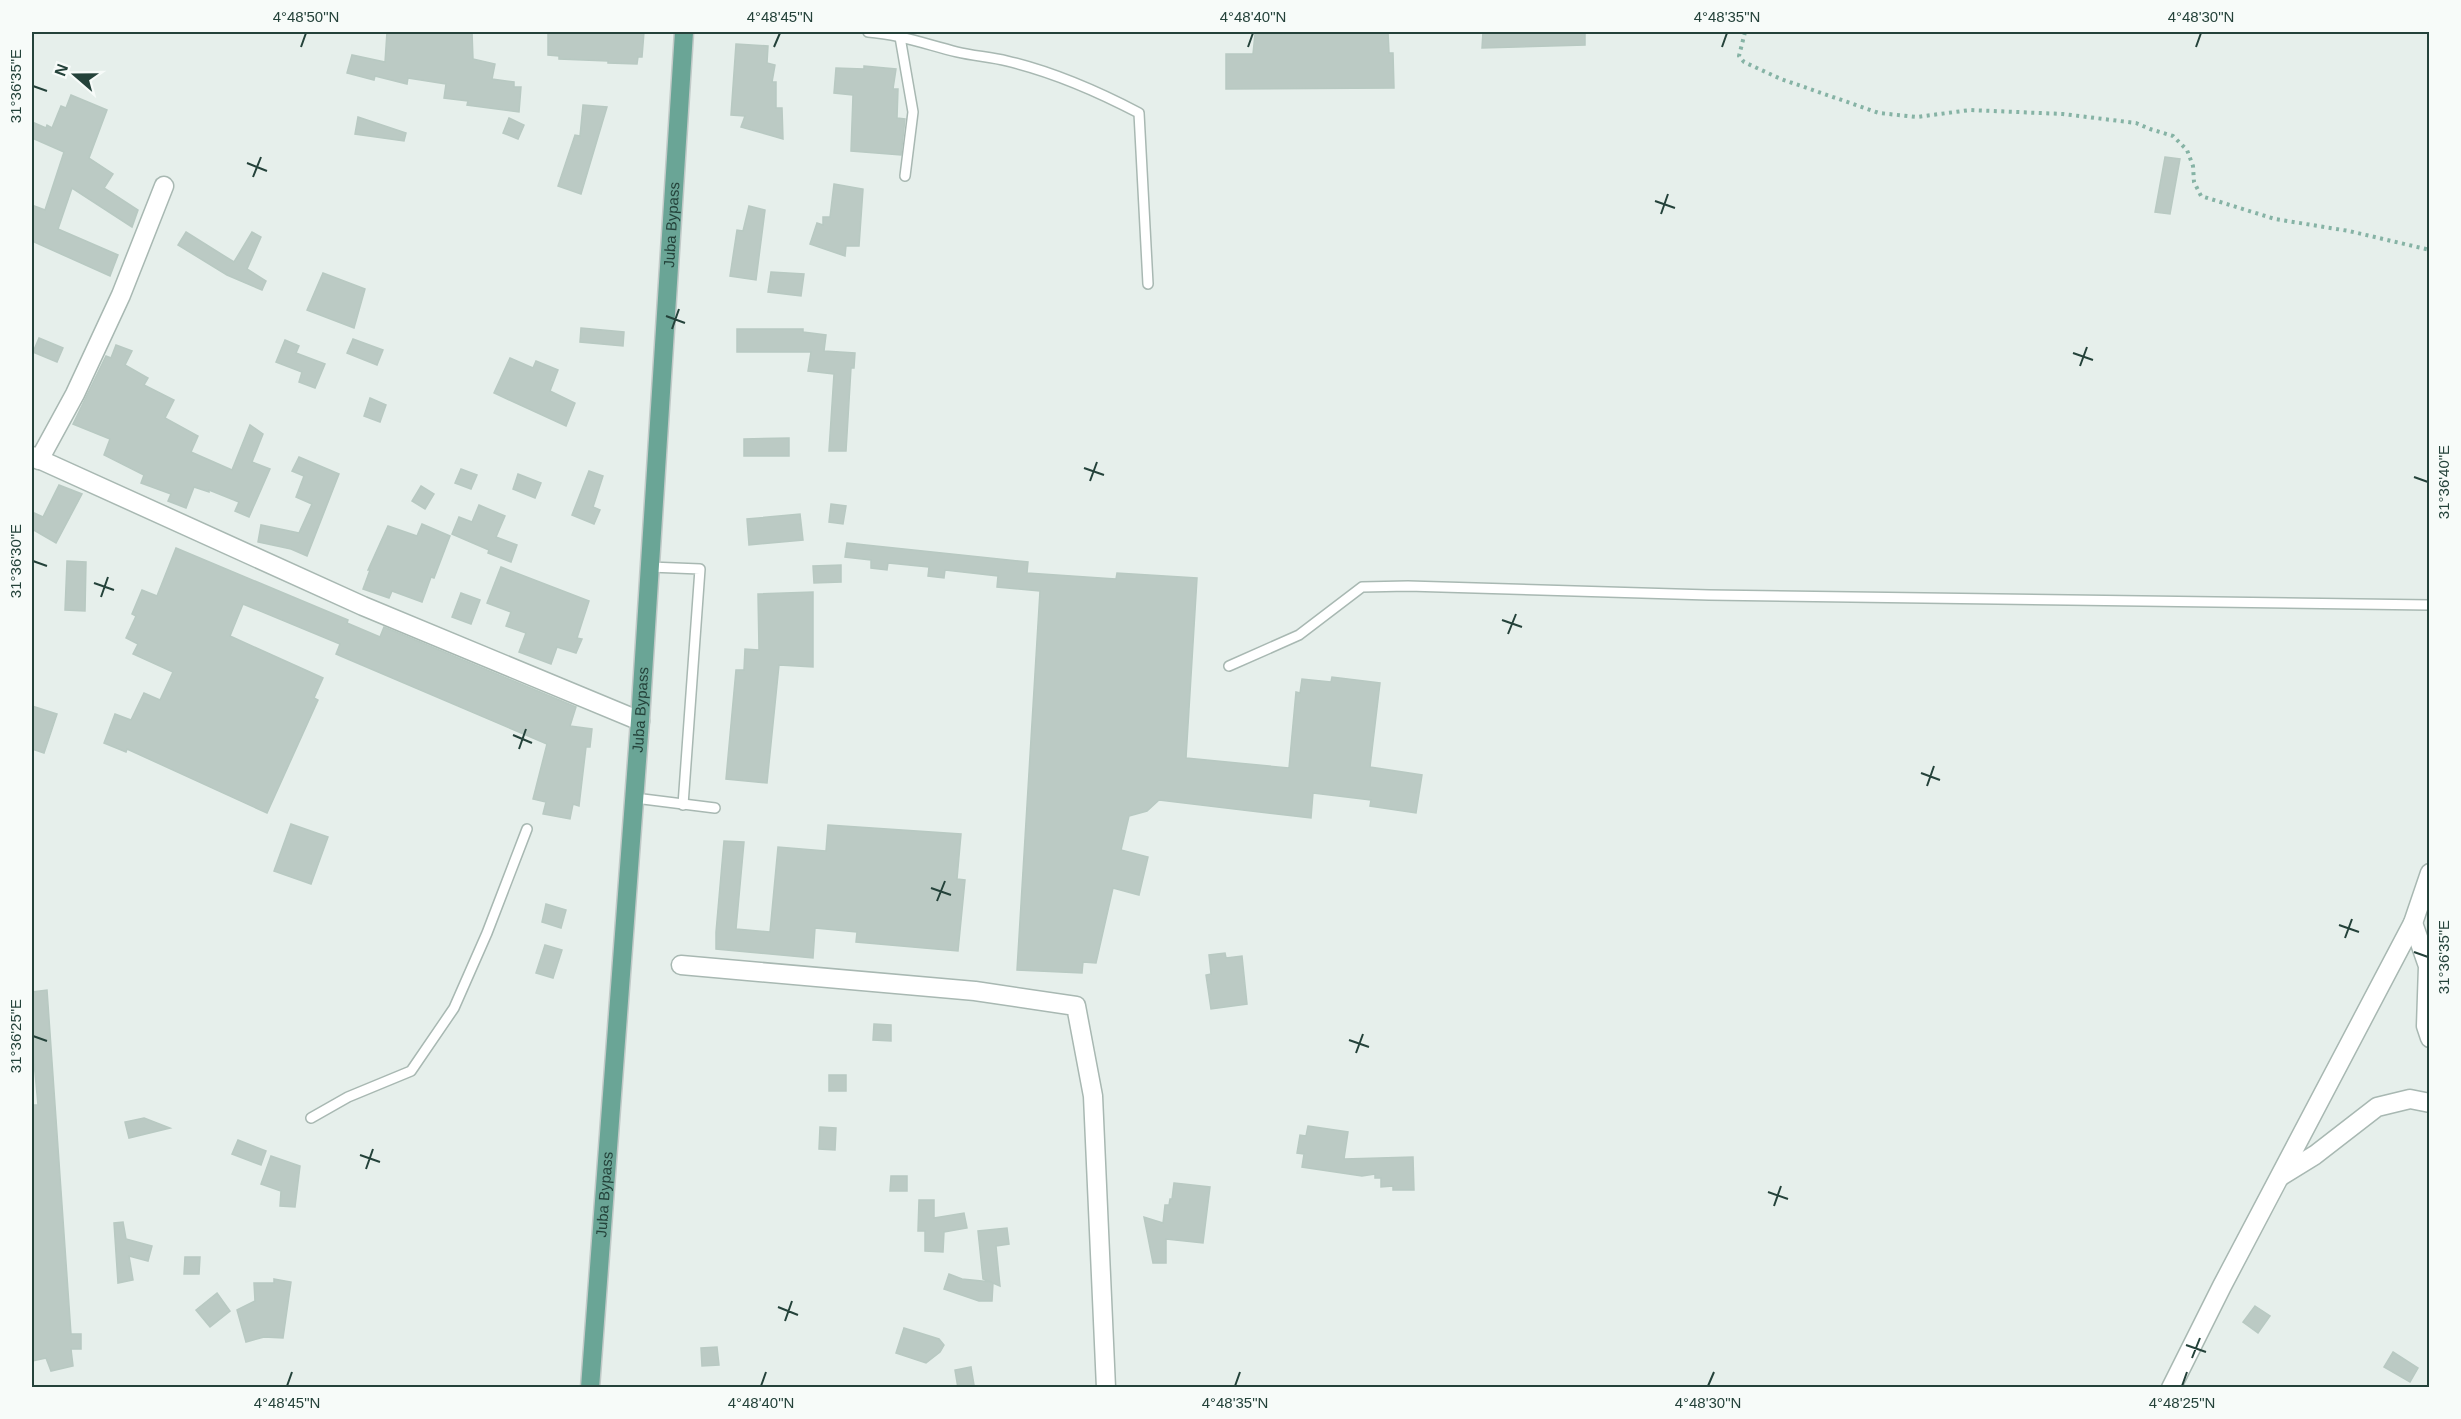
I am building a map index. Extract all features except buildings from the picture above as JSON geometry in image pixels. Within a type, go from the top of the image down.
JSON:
[{"type":"main road","name":"Juba Bypass","points":[[590,1388],[635,798],[684,32]]},
{"type":"street","points":[[164,186],[121,295],[75,394],[35,458],[363,606],[640,721]]},
{"type":"street","points":[[2171,1388],[2414,923],[2430,873]]},
{"type":"street","points":[[2414,923],[2428,966],[2426,1026],[2430,1038]]},
{"type":"street","points":[[681,965],[975,991],[1076,1006],[1094,1096],[1106,1388]]},
{"type":"street","points":[[2280,1176],[2315,1155],[2377,1107],[2409,1100],[2430,1103]]},
{"type":"lane","points":[[868,32],[925,41],[957,52],[1008,61],[1051,73],[1095,90],[1139,113],[1148,284]]},
{"type":"lane","points":[[900,37],[913,112],[906,176]]},
{"type":"lane","points":[[650,567],[700,569],[683,805]]},
{"type":"lane","points":[[1229,666],[1299,635],[1362,587],[1408,586],[1745,596],[2430,605]]},
{"type":"lane","points":[[635,798],[715,808]]},
{"type":"lane","points":[[311,1118],[348,1097],[411,1071],[454,1008],[487,933],[527,829]]},
{"type":"path","points":[[1745,32],[1739,56],[1744,62],[1780,79],[1879,113],[1917,117],[1970,110],[2063,114],[2136,123],[2173,135],[2187,150],[2193,166],[2194,182],[2201,196],[2275,219],[2349,231],[2430,250]]}]
